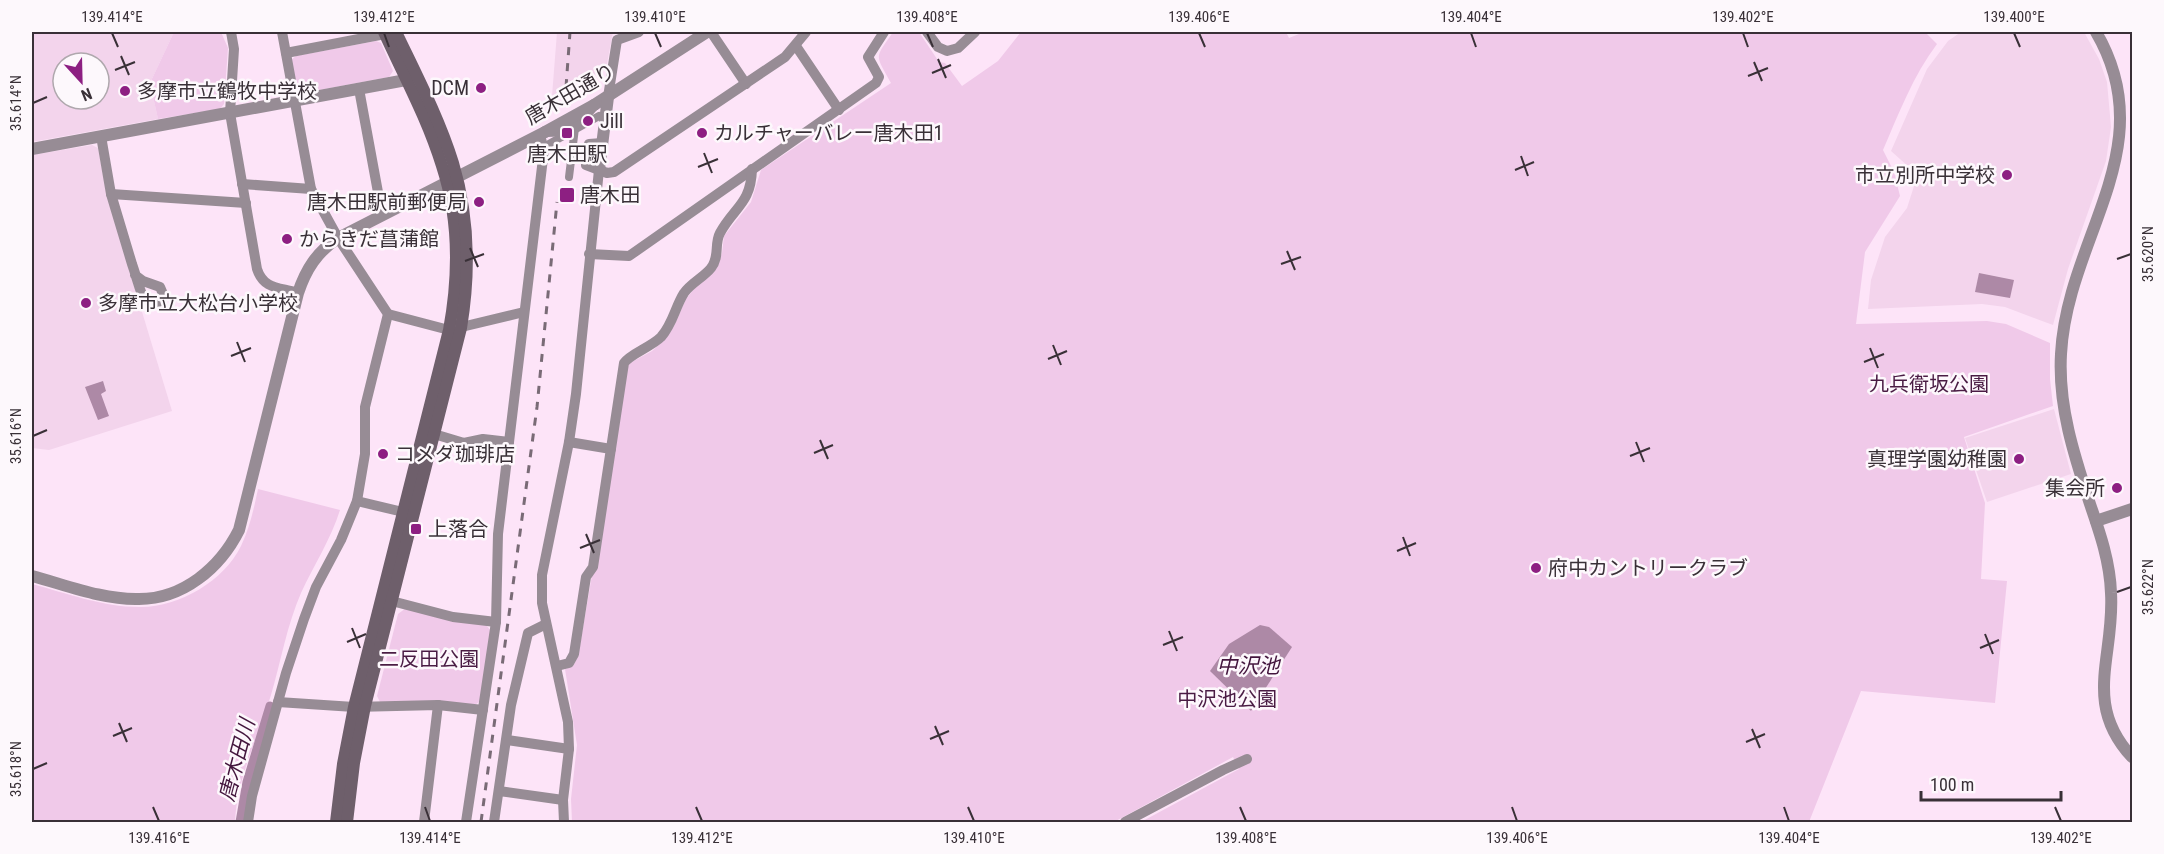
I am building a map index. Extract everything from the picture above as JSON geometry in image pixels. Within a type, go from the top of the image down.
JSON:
[{"type":"main road","points":[[388,32],[406,80],[452,179]]},
{"type":"main road","points":[[387,599],[403,512],[465,297],[466,267],[464,219],[440,127],[388,32]]},
{"type":"main road","points":[[336,822],[343,764],[434,435],[455,329]]},
{"type":"main road","points":[[347,822],[359,706]]},
{"type":"street","points":[[231,32],[234,49],[230,113],[260,279],[266,284],[298,293]]},
{"type":"street","points":[[282,32],[311,189],[339,238],[388,314],[455,329],[524,312]]},
{"type":"street","points":[[286,53],[388,32]]},
{"type":"street","points":[[564,822],[563,800],[569,749],[568,722],[542,603],[542,575],[569,442],[583,345],[602,143],[599,108],[617,40],[639,32]]},
{"type":"street","name":"唐木田通り","points":[[32,576],[104,595],[140,600],[181,589],[204,575],[215,566],[232,543],[243,518],[303,276],[323,249],[382,214],[544,137],[599,108],[706,32]]},
{"type":"street","points":[[711,32],[746,84]]},
{"type":"street","points":[[599,170],[614,172],[785,57],[806,32]]},
{"type":"street","points":[[590,254],[629,256],[876,83],[879,76],[868,57],[884,32]]},
{"type":"street","points":[[927,32],[938,47],[947,51],[957,48],[975,32]]},
{"type":"street","points":[[2096,32],[2108,55],[2116,78],[2122,106],[2121,141],[2110,184],[2072,290],[2063,332],[2061,371],[2068,431],[2096,521],[2106,559],[2111,592],[2111,629],[2103,700],[2113,732],[2133,757]]},
{"type":"street","points":[[796,46],[839,110]]},
{"type":"street","points":[[32,149],[406,80]]},
{"type":"street","points":[[359,89],[382,214]]},
{"type":"street","points":[[466,822],[496,622],[498,534],[544,137],[575,129],[599,108]]},
{"type":"street","points":[[569,177],[575,129]]},
{"type":"street","points":[[101,136],[111,194],[135,275]]},
{"type":"street","points":[[557,666],[573,660],[586,577],[593,567],[624,363],[627,358],[646,350],[660,337],[672,323],[685,293],[712,266],[718,251],[719,235],[745,201],[752,181],[752,169]]},
{"type":"street","points":[[242,184],[311,189]]},
{"type":"street","points":[[111,194],[246,203]]},
{"type":"street","points":[[248,822],[252,796],[286,673],[310,602],[357,501],[365,454],[365,407],[388,314]]},
{"type":"street","points":[[434,435],[464,443],[483,439],[509,442]]},
{"type":"street","points":[[569,442],[611,448]]},
{"type":"street","points":[[357,501],[403,512]]},
{"type":"street","points":[[2096,521],[2133,509]]},
{"type":"street","points":[[387,599],[453,617],[496,622]]},
{"type":"street","points":[[494,822],[511,705],[528,633],[546,624]]},
{"type":"street","points":[[278,702],[359,706],[438,705],[483,710]]},
{"type":"street","points":[[424,822],[438,705]]},
{"type":"street","points":[[507,740],[569,749]]},
{"type":"street","points":[[1125,822],[1247,759]]},
{"type":"street","points":[[499,791],[563,800]]},
{"type":"shaded area","name":"多摩市立鶴牧中学校","points":[[32,32],[174,32],[150,83],[158,119],[32,142]]},
{"type":"shaded area","points":[[557,32],[613,32],[606,69],[552,96]]},
{"type":"shaded area","name":"市立別所中学校","points":[[1961,32],[2084,32],[2099,59],[2107,82],[2111,127],[2106,161],[2068,269],[2053,325],[2005,307],[1982,304],[1868,309],[1871,280],[1885,237],[1907,208],[1915,183],[1910,168],[1891,151],[1927,69],[1948,41]]},
{"type":"shaded area","name":"多摩市立大松台小学校","points":[[92,145],[98,148],[107,196],[172,411],[49,450],[32,448],[32,155]]},
{"type":"shaded area","name":"真理学園幼稚園","points":[[2054,409],[2071,474],[1987,502],[1965,438]]},
{"type":"green space","points":[[174,32],[221,32],[228,48],[224,104],[220,109],[158,119],[150,83]]},
{"type":"green space","name":"府中カントリークラブ","points":[[893,32],[919,32],[939,62],[945,63],[962,86],[998,61],[1021,32],[1286,32],[1289,38],[1304,32],[1925,32],[1937,44],[1914,82],[1883,150],[1894,172],[1900,196],[1865,252],[1856,324],[1987,321],[2006,324],[2050,343],[2053,406],[1964,437],[1985,503],[1981,579],[2007,581],[1995,703],[1861,691],[1809,822],[1141,822],[1239,769],[1233,757],[1114,822],[572,822],[571,799],[577,745],[565,669],[573,666],[578,657],[628,364],[652,351],[664,340],[673,328],[686,299],[717,268],[724,236],[751,202],[761,170],[891,83],[879,61],[879,56]]},
{"type":"green space","points":[[376,41],[381,43],[393,71],[389,77],[303,93],[296,89],[291,60],[296,56]]},
{"type":"green space","points":[[258,489],[340,510],[327,542],[301,593],[292,618],[271,695],[244,773],[235,822],[32,822],[32,584],[112,605],[154,606],[184,597],[212,581],[233,559],[247,532]]},
{"type":"green space","name":"二反田公園","points":[[406,608],[486,625],[491,631],[480,701],[475,705],[380,702],[377,696],[398,614]]},
{"type":"water","points":[[1979,273],[2014,280],[2010,298],[1975,292]]},
{"type":"water","points":[[103,381],[106,391],[101,394],[109,416],[98,420],[85,387]]},
{"type":"water","name":"中沢池","points":[[1260,625],[1269,627],[1292,647],[1251,711],[1210,671],[1229,644]]},
{"type":"waterway","name":"唐木田川","points":[[240,822],[247,782],[270,706]]},
{"type":"railway","points":[[566,87],[570,32]]},
{"type":"railway","points":[[481,822],[537,407],[557,202]]},
{"type":"place","name":"DCM","points":[[481,88]]},
{"type":"place","name":"多摩市立鶴牧中学校","points":[[125,91]]},
{"type":"place","name":"Jill","points":[[588,121]]},
{"type":"place","name":"唐木田駅","points":[[567,133]]},
{"type":"place","name":"カルチャーバレー唐木田1","points":[[702,133]]},
{"type":"place","name":"市立別所中学校","points":[[2007,175]]},
{"type":"place","name":"唐木田","points":[[567,195]]},
{"type":"place","name":"唐木田駅前郵便局","points":[[479,202]]},
{"type":"place","name":"からきだ菖蒲館","points":[[287,239]]},
{"type":"place","name":"多摩市立大松台小学校","points":[[86,303]]},
{"type":"place","name":"コメダ珈琲店","points":[[383,454]]},
{"type":"place","name":"真理学園幼稚園","points":[[2019,459]]},
{"type":"place","name":"集会所","points":[[2117,488]]},
{"type":"place","name":"上落合","points":[[416,529]]},
{"type":"place","name":"府中カントリークラブ","points":[[1536,568]]},
{"type":"park label","name":"九兵衛坂公園","points":[[1929,384]]},
{"type":"park label","name":"中沢池公園","points":[[1227,699]]}]
